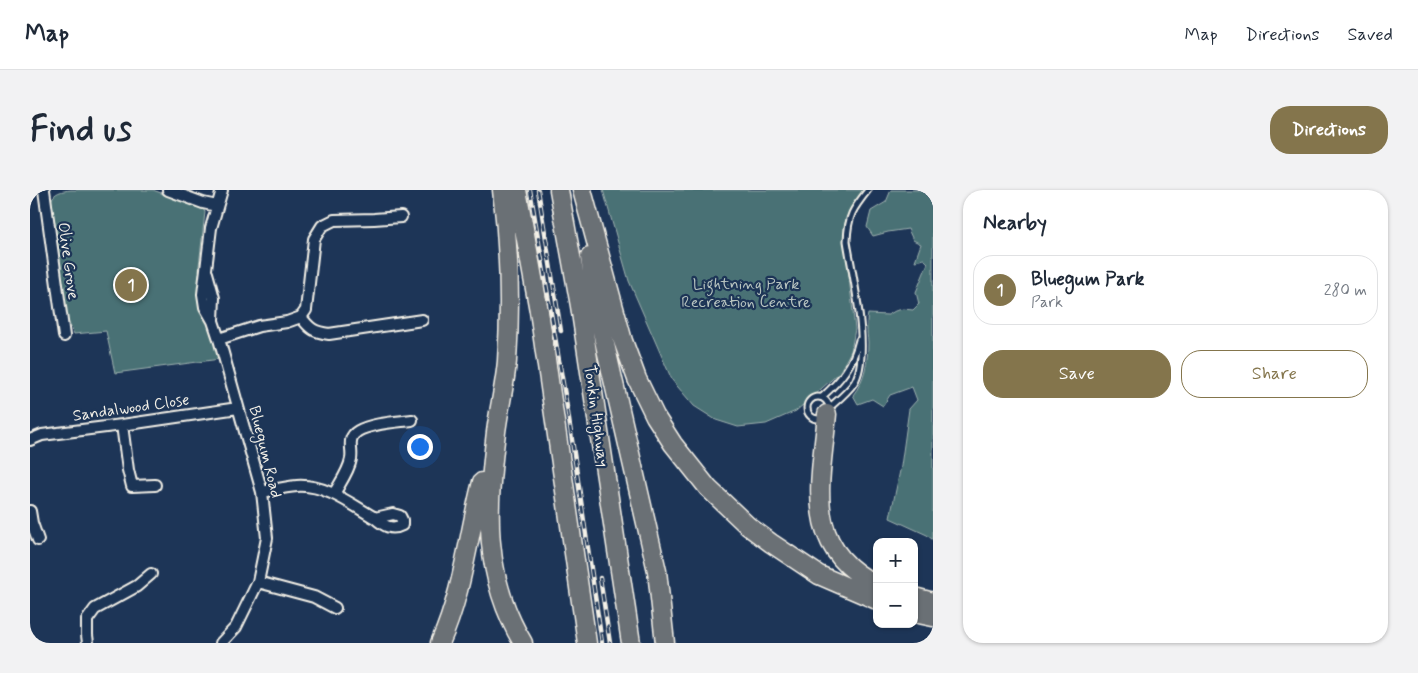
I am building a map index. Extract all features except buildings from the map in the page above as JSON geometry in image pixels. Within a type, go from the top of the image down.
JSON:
[{"type":"highway","points":[[502,190],[510,294],[506,364],[496,436],[489,510],[489,532],[502,597],[523,643]]},
{"type":"highway","points":[[517,190],[539,311],[587,643]]},
{"type":"highway","name":"Tonkin Highway","points":[[559,190],[580,306],[631,643]]},
{"type":"highway","points":[[581,190],[623,341],[637,379],[655,416],[673,444],[708,488],[748,526],[819,575],[873,598]]},
{"type":"highway","points":[[581,190],[597,308],[657,571],[665,643]]},
{"type":"highway","points":[[828,411],[820,506],[826,535],[843,561],[856,573],[874,583]]},
{"type":"highway","points":[[440,643],[459,588],[481,484],[496,436]]},
{"type":"highway","points":[[918,599],[933,602]]},
{"type":"highway","points":[[918,614],[933,617]]},
{"type":"street","name":"Olive Grove","points":[[44,190],[64,336]]},
{"type":"street","points":[[168,190],[216,206]]},
{"type":"street","name":"Bluegum Road","points":[[221,643],[236,627],[258,582],[267,538],[262,492],[219,338],[213,321],[205,307],[203,294],[211,228],[222,190]]},
{"type":"street","points":[[219,338],[259,326],[287,322],[301,317],[306,310],[314,239],[322,226],[334,220],[400,217]]},
{"type":"street","points":[[301,317],[309,327],[317,332],[329,334],[422,320]]},
{"type":"street","name":"Sandalwood Close","points":[[30,440],[42,435],[238,408]]},
{"type":"street","points":[[334,494],[349,466],[352,457],[350,442],[357,432],[369,427],[412,420]]},
{"type":"street","points":[[122,425],[132,486],[156,485]]},
{"type":"street","points":[[262,492],[298,486],[318,488],[334,494],[375,518]]},
{"type":"street","points":[[30,511],[38,540]]},
{"type":"street","points":[[88,643],[87,620],[94,609],[137,586],[151,574]]},
{"type":"street","points":[[258,582],[314,597],[335,608]]},
{"type":"lane","points":[[828,411],[828,401],[822,397],[815,397],[809,401],[806,407],[808,414],[814,419],[822,419],[855,382],[861,361],[861,331],[847,241],[848,226],[853,209],[868,190]]},
{"type":"lane","points":[[822,397],[845,373],[856,354],[861,331]]},
{"type":"green space","points":[[71,190],[153,190],[203,209],[205,212],[199,266],[202,303],[220,359],[115,373],[106,331],[74,334],[67,319],[51,201],[56,194]]},
{"type":"green space","name":"Lightning Park Recreation Centre","points":[[603,190],[865,190],[848,214],[844,226],[855,329],[851,351],[839,373],[796,411],[766,424],[738,427],[716,420],[694,406],[672,380],[629,281]]},
{"type":"green space","points":[[891,190],[933,190],[933,540],[927,535],[890,518],[901,466],[909,409],[917,400],[912,387],[890,395],[883,406],[872,399],[858,404],[853,395],[863,377],[866,363],[868,314],[888,315],[903,309],[913,310],[919,304],[916,292],[928,263],[924,259],[915,261],[921,244],[913,240],[908,229],[873,236],[867,227],[871,211],[886,202]]},
{"type":"railway","points":[[530,190],[568,413],[602,643]]},
{"type":"railway","points":[[538,190],[561,331]]},
{"type":"railway","points":[[600,578],[610,643]]},
{"type":"place","name":"Bluegum Park","points":[[131,285]]}]
